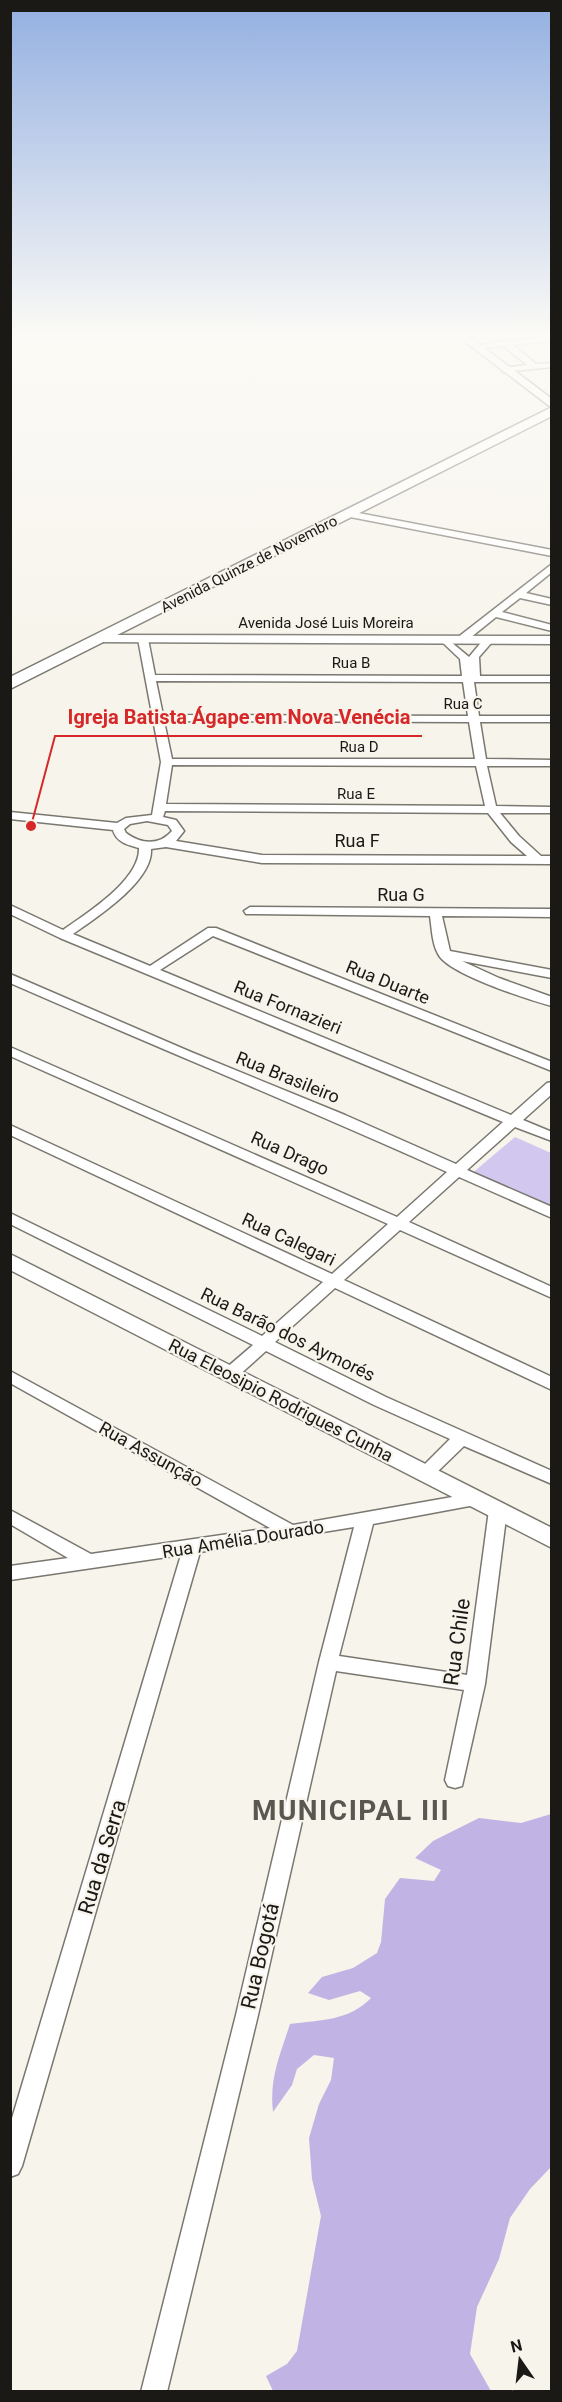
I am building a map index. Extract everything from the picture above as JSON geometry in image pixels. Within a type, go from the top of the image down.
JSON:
[{"type":"main road","name":"Avenida Quinze de Novembro","points":[[10,684],[482,446]]},
{"type":"street","points":[[348,514],[552,553]]},
{"type":"street","points":[[461,640],[517,594],[547,576],[552,567]]},
{"type":"street","points":[[517,594],[552,602]]},
{"type":"street","points":[[493,613],[552,628]]},
{"type":"street","name":"Avenida José Luis Moreira","points":[[101,639],[552,640]]},
{"type":"street","points":[[143,639],[167,762],[159,812],[172,822],[178,831],[171,840],[164,843]]},
{"type":"street","points":[[445,640],[465,658],[472,678],[485,763],[497,809],[515,839],[548,862]]},
{"type":"street","points":[[472,678],[474,657],[488,641]]},
{"type":"street","name":"Rua B","points":[[151,678],[552,679]]},
{"type":"street","name":"Rua C","points":[[159,718],[552,719]]},
{"type":"street","name":"Rua D","points":[[167,762],[552,763]]},
{"type":"street","name":"Rua E","points":[[119,827],[159,812],[552,810]]},
{"type":"street","points":[[10,815],[119,827],[120,838],[145,846],[147,852],[144,863],[115,896],[64,935]]},
{"type":"street","name":"Rua F","points":[[145,846],[164,843],[262,859],[548,862]]},
{"type":"street","name":"Rua Fornazieri","points":[[10,909],[64,935],[552,1137]]},
{"type":"street","name":"Rua G","points":[[250,911],[552,913]]},
{"type":"street","points":[[435,912],[445,954],[455,963],[552,1002]]},
{"type":"street","name":"Rua Duarte","points":[[152,970],[212,931],[552,1067]]},
{"type":"street","points":[[445,954],[552,974]]},
{"type":"street","name":"Rua Brasileiro","points":[[10,978],[186,1055],[340,1118],[552,1213]]},
{"type":"street","name":"Rua Drago","points":[[10,1051],[552,1293]]},
{"type":"street","points":[[231,1373],[552,1086]]},
{"type":"street","name":"Rua Calegari","points":[[10,1129],[552,1384]]},
{"type":"street","name":"Rua Barão dos Aymorés","points":[[10,1218],[380,1401],[552,1478]]},
{"type":"street","name":"Rua Eleosipio Rodrigues Cunha","points":[[10,1261],[552,1539]]},
{"type":"street","name":"Rua Assunção","points":[[10,1376],[291,1532]]},
{"type":"street","points":[[424,1475],[463,1437]]},
{"type":"street","name":"Rua Amélia Dourado","points":[[11,1573],[365,1521],[475,1499]]},
{"type":"street","name":"Rua Chile","points":[[455,1780],[475,1684],[498,1510]]},
{"type":"street","points":[[10,1516],[90,1562]]},
{"type":"street","name":"Rua Bogotá","points":[[154,2391],[247,2015],[328,1662],[365,1521]]},
{"type":"street","name":"Rua da Serra","points":[[10,2166],[154,1687],[192,1548]]},
{"type":"street","points":[[328,1662],[475,1684]]},
{"type":"shaded area","points":[[515,1137],[551,1153],[551,1211],[470,1175]]},
{"type":"shaded area","points":[[551,1814],[551,2167],[530,2189],[510,2218],[499,2259],[477,2307],[470,2354],[491,2391],[273,2391],[266,2376],[287,2364],[297,2351],[321,2216],[312,2179],[309,2138],[319,2104],[331,2080],[334,2058],[314,2055],[297,2069],[292,2085],[273,2112],[274,2078],[290,2024],[344,2015],[362,2006],[371,1998],[360,1991],[329,2000],[308,1993],[322,1977],[353,1968],[377,1953],[381,1942],[385,1899],[400,1878],[434,1881],[441,1870],[415,1858],[433,1841],[479,1818],[521,1823]]},
{"type":"place","name":"Igreja Batista Ágape em Nova Venécia","points":[[31,826]]},
{"type":"district","name":"MUNICIPAL III","points":[[351,1810]]}]
